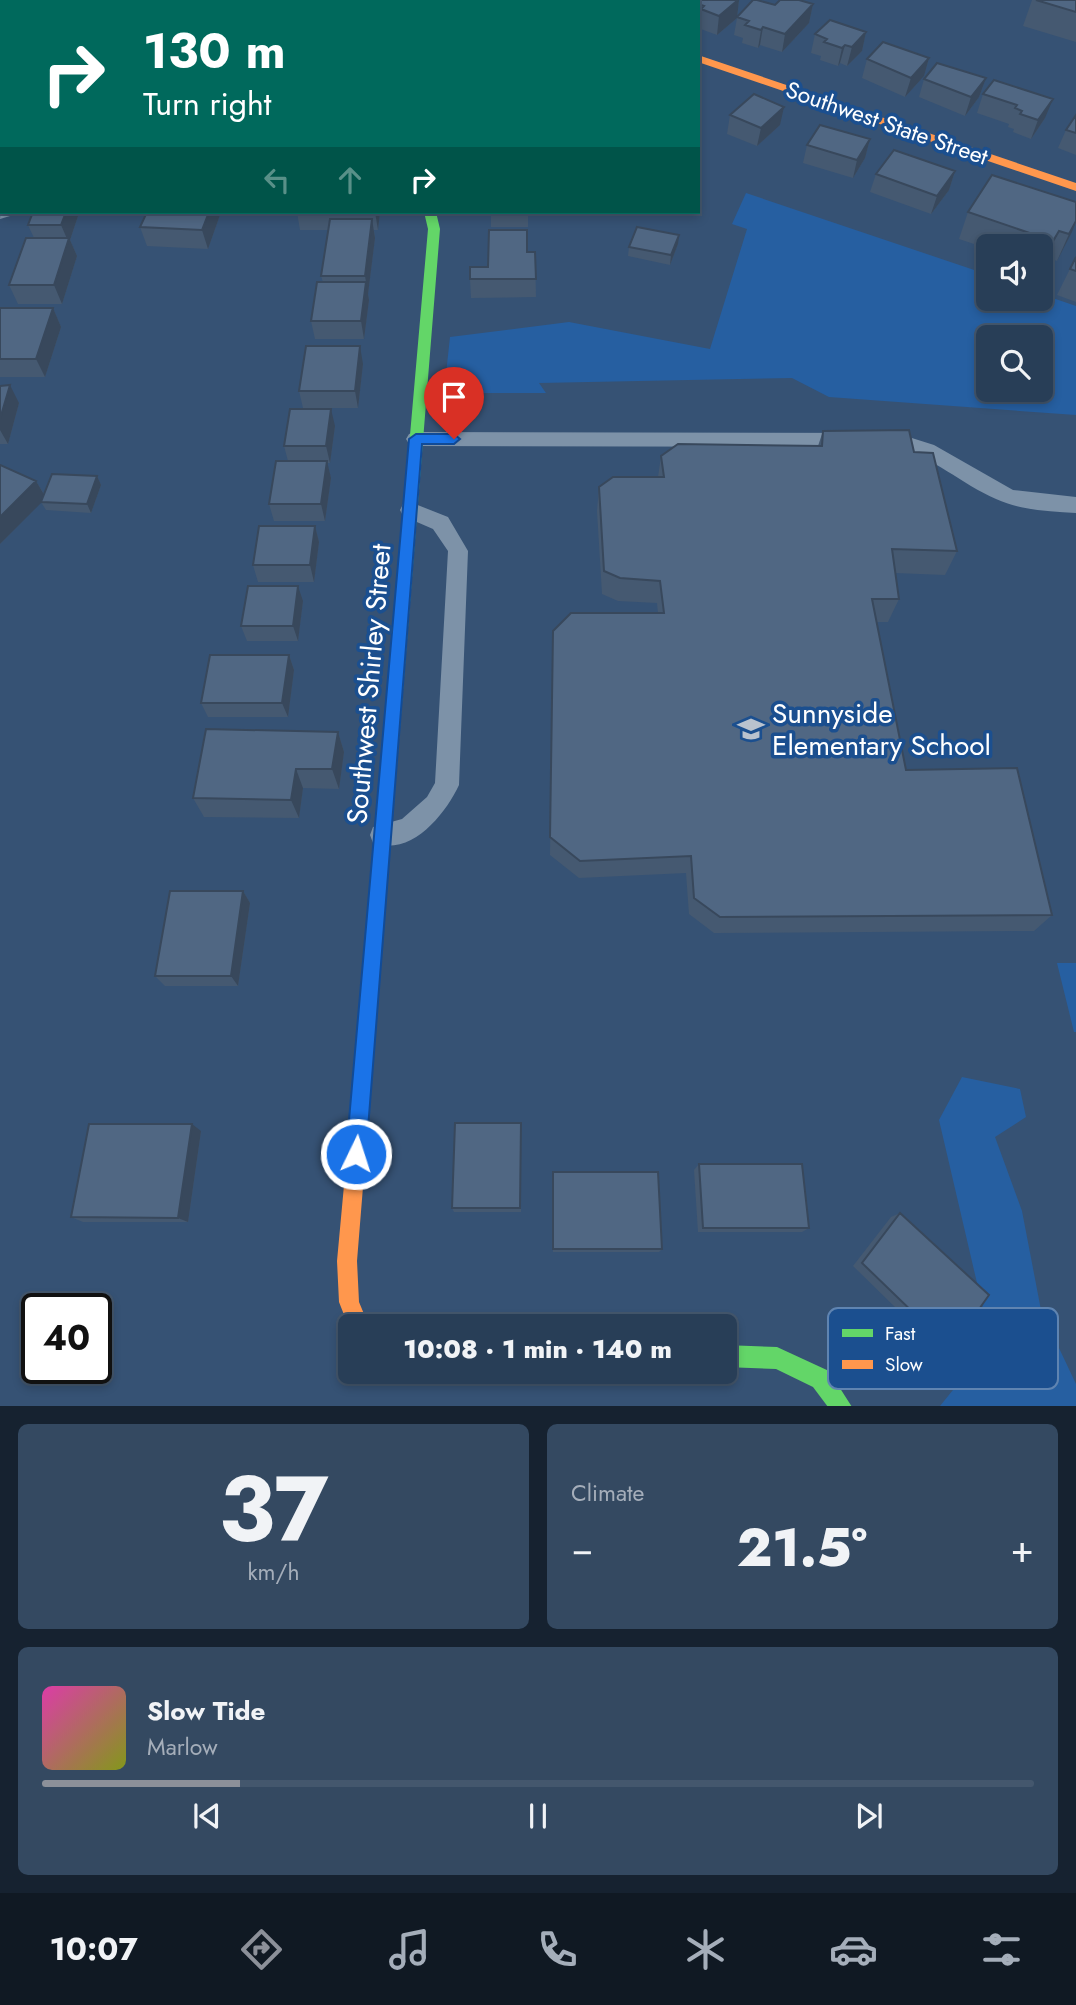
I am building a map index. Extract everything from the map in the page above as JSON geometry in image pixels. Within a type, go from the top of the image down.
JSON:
[{"type":"street","name":"Southwest State Street","points":[[700,59],[1076,187]]},
{"type":"street","name":"Southwest Shirley Street","points":[[354,1314],[349,1302],[347,1261],[434,229],[430,214]]},
{"type":"street","points":[[737,1356],[777,1358],[821,1379],[828,1388]]},
{"type":"street","points":[[828,1389],[841,1406]]},
{"type":"lane","points":[[183,0],[190,0]]},
{"type":"lane","points":[[416,439],[896,440],[920,445],[1004,494],[1021,500],[1076,505]]},
{"type":"lane","points":[[382,835],[409,829],[435,805],[447,785],[458,551],[449,530],[435,516],[410,510]]},
{"type":"shaded area","points":[[746,193],[976,271],[976,311],[1053,311],[1053,298],[1076,306],[1076,415],[829,397],[792,378],[539,383],[546,393],[479,393],[472,387],[463,389],[461,393],[452,392],[445,383],[450,337],[569,322],[710,349],[747,229],[732,224]]},
{"type":"shaded area","points":[[1057,963],[1076,963],[1076,1032],[1074,1032]]},
{"type":"shaded area","points":[[962,1077],[1020,1089],[1026,1117],[995,1137],[1022,1211],[1041,1308],[983,1308],[939,1120]]},
{"type":"shaded area","points":[[1058,1346],[1076,1384],[1076,1406],[940,1406],[954,1389],[1058,1389]]},
{"type":"building","points":[[700,0],[738,0],[719,16],[701,9],[704,6],[700,5]]},
{"type":"building","points":[[753,0],[775,5],[780,0],[799,0],[813,4],[785,34],[745,25],[749,21],[737,17]]},
{"type":"building","points":[[1036,0],[1076,0],[1076,12]]},
{"type":"building","points":[[830,20],[866,32],[852,47],[845,45],[842,48],[824,42],[827,39],[815,34]]},
{"type":"building","points":[[883,42],[929,58],[911,78],[867,59]]},
{"type":"building","points":[[937,63],[986,78],[971,97],[924,79]]},
{"type":"building","points":[[994,80],[1053,99],[1038,120],[1020,114],[1022,111],[1015,108],[1017,105],[983,94]]},
{"type":"building","points":[[754,94],[784,107],[761,128],[730,115]]},
{"type":"building","points":[[1076,115],[1076,133],[1066,130]]},
{"type":"building","points":[[820,125],[870,139],[857,160],[807,145]]},
{"type":"building","points":[[894,150],[955,171],[937,196],[876,174]]},
{"type":"building","points":[[992,175],[1076,202],[1076,221],[1069,234],[1059,231],[1053,241],[1053,234],[1032,234],[968,212]]},
{"type":"building","points":[[32,214],[65,214],[61,225],[28,225]]},
{"type":"building","points":[[146,214],[208,214],[202,230],[140,227]]},
{"type":"building","points":[[330,219],[372,219],[365,276],[321,276]]},
{"type":"building","points":[[637,227],[679,235],[671,255],[629,247]]},
{"type":"building","points":[[489,230],[527,230],[527,252],[535,252],[536,279],[470,279],[470,267],[488,267]]},
{"type":"building","points":[[26,238],[69,238],[54,285],[9,285]]},
{"type":"building","points":[[1076,257],[1076,271],[1070,269]]},
{"type":"building","points":[[317,282],[366,282],[361,321],[311,321]]},
{"type":"building","points":[[0,308],[53,308],[36,359],[0,359]]},
{"type":"building","points":[[306,346],[360,346],[355,391],[299,391]]},
{"type":"building","points":[[10,385],[0,419],[0,386]]},
{"type":"building","points":[[290,409],[331,409],[326,446],[284,446]]},
{"type":"building","points":[[909,430],[914,452],[933,453],[957,551],[892,549],[899,599],[872,599],[906,770],[1017,768],[1052,915],[720,917],[694,898],[691,856],[580,861],[550,837],[553,631],[571,613],[664,613],[660,581],[620,578],[604,571],[599,487],[613,477],[664,477],[661,456],[678,444],[822,446],[823,431]]},
{"type":"building","points":[[276,461],[327,461],[321,504],[269,504]]},
{"type":"building","points":[[0,465],[36,481],[0,517]]},
{"type":"building","points":[[52,474],[97,476],[87,504],[41,502]]},
{"type":"building","points":[[259,526],[315,526],[310,565],[253,565]]},
{"type":"building","points":[[248,586],[298,586],[293,626],[241,626]]},
{"type":"building","points":[[210,655],[289,655],[282,703],[201,703]]},
{"type":"building","points":[[206,729],[338,732],[332,769],[296,769],[291,800],[193,798]]},
{"type":"building","points":[[170,891],[243,891],[231,976],[155,976]]},
{"type":"building","points":[[455,1123],[521,1123],[520,1208],[452,1208]]},
{"type":"building","points":[[89,1124],[192,1124],[178,1218],[71,1217]]},
{"type":"building","points":[[699,1164],[802,1164],[809,1228],[703,1228]]},
{"type":"building","points":[[553,1172],[658,1172],[662,1249],[553,1249]]},
{"type":"building","points":[[900,1213],[989,1295],[980,1308],[909,1308],[862,1263]]},
{"type":"traffic: fast","points":[[362,1088],[434,229],[430,214]]},
{"type":"traffic: fast","points":[[737,1356],[777,1358],[821,1379],[828,1389]]},
{"type":"traffic: fast","points":[[828,1389],[840,1406]]},
{"type":"traffic: slow","points":[[700,59],[1076,187]]},
{"type":"traffic: slow","points":[[354,1314],[349,1302],[347,1261],[362,1088]]},
{"type":"place","name":"Sunnyside Elementary School","points":[[751,729]]},
{"type":"route","points":[[356,1154],[416,439],[454,439]]}]
